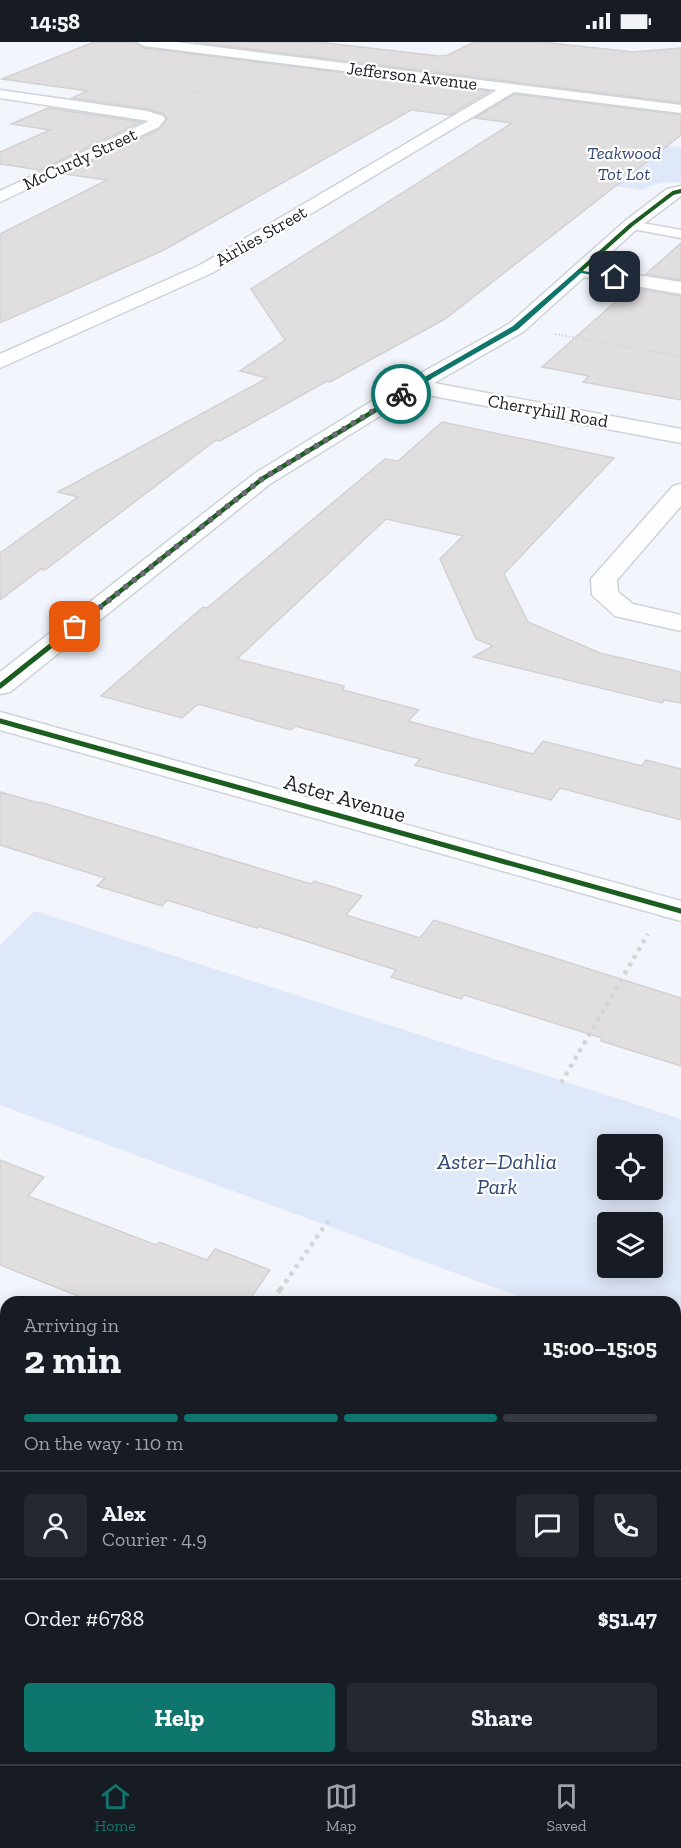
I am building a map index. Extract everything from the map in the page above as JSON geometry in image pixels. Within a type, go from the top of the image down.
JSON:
[{"type":"street","name":"Jefferson Avenue","points":[[144,42],[681,109]]},
{"type":"street","name":"Airlies Street","points":[[0,362],[206,269],[511,88]]},
{"type":"street","name":"McCurdy Street","points":[[0,94],[147,115],[158,119],[154,124],[0,198]]},
{"type":"street","points":[[0,183],[23,186]]},
{"type":"street","points":[[0,686],[262,479],[516,328],[631,225],[673,193],[681,191]]},
{"type":"street","points":[[580,271],[681,288]]},
{"type":"street","name":"Cherryhill Road","points":[[415,386],[681,435]]},
{"type":"street","points":[[681,491],[604,579],[605,595],[624,610],[681,623]]},
{"type":"street","name":"Aster Avenue","points":[[0,721],[673,909]]},
{"type":"lane","points":[[631,225],[681,234]]},
{"type":"path","points":[[516,328],[681,357]]},
{"type":"path","points":[[561,1083],[673,909]]},
{"type":"path","points":[[276,1296],[328,1221]]},
{"type":"green space","name":"Teakwood Tot Lot","points":[[586,135],[681,147],[681,182],[659,183],[642,190],[531,174]]},
{"type":"green space","name":"Aster–Dahlia Park","points":[[35,911],[681,1119],[681,1296],[518,1296],[0,1105],[0,945]]},
{"type":"building","points":[[94,42],[135,42],[144,48],[490,91],[450,115],[411,110],[164,250],[0,323],[0,234],[107,180],[65,174],[160,129],[167,119],[164,114],[148,109],[72,98],[88,91],[2,79]]},
{"type":"building","points":[[194,42],[317,42],[439,56],[448,55],[474,42],[541,42],[633,52],[681,48],[681,103]]},
{"type":"building","points":[[514,94],[681,115],[681,135],[445,319],[220,441],[216,440],[45,570],[41,569],[0,600],[0,553],[78,497],[58,492],[267,378],[240,371],[285,340],[251,289],[512,123],[475,118]]},
{"type":"building","points":[[48,108],[141,122],[40,170],[0,164],[0,152],[50,130],[11,124]]},
{"type":"building","points":[[681,243],[681,280],[646,274]]},
{"type":"building","points":[[631,288],[681,296],[681,400],[583,382],[589,376],[542,367]]},
{"type":"building","points":[[442,422],[614,458],[504,574],[528,622],[600,653],[681,672],[681,703],[664,700],[662,703],[473,657],[493,646],[476,639],[440,559],[463,536],[386,519],[237,659],[344,686],[343,690],[419,710],[408,721],[533,754],[543,741],[642,766],[646,760],[681,769],[681,820],[560,788],[551,800],[415,765],[420,759],[295,726],[291,730],[198,704],[182,718],[101,696],[203,607],[207,608],[385,459],[398,461]]},
{"type":"building","points":[[0,792],[311,884],[314,881],[362,896],[346,915],[420,938],[434,920],[681,998],[681,1066],[601,1041],[602,1038],[464,995],[461,999],[391,977],[396,970],[258,926],[257,928],[167,900],[162,906],[97,886],[105,878],[0,845]]},
{"type":"building","points":[[0,1160],[44,1177],[28,1196],[156,1245],[159,1242],[207,1260],[215,1249],[270,1270],[252,1296],[78,1296],[0,1265]]},
{"type":"cycle path","points":[[0,686],[262,479],[393,398],[516,328],[631,225],[673,193],[681,191]]},
{"type":"cycle path","points":[[0,721],[681,911]]},
{"type":"way so far","points":[[75,627],[262,479],[401,394]]},
{"type":"route","points":[[401,394],[516,328],[580,271],[615,277]]}]
